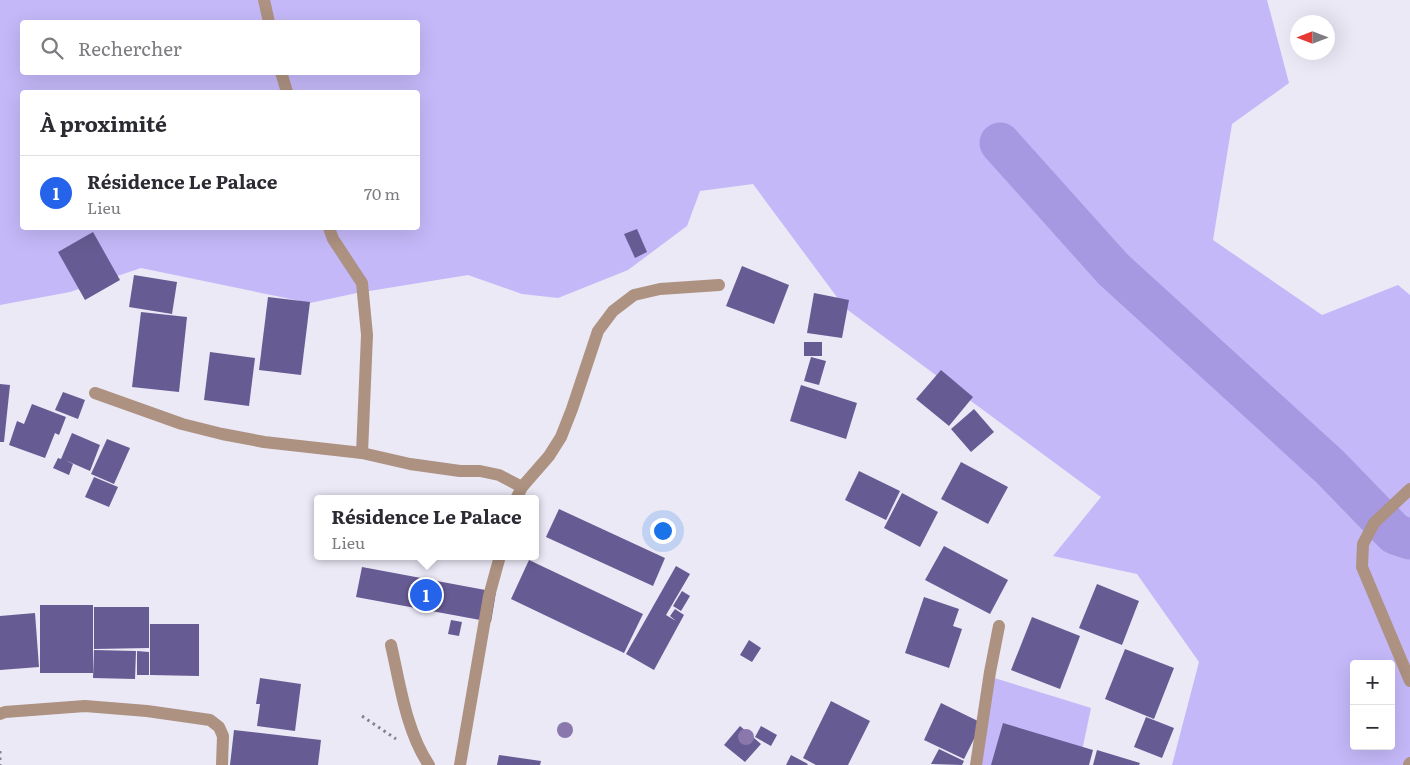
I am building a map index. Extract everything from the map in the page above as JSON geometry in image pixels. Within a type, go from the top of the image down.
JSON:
[{"type":"street","points":[[264,0],[269,20]]},
{"type":"street","points":[[282,75],[286,90]]},
{"type":"street","points":[[330,230],[333,239],[362,283],[367,335],[362,453]]},
{"type":"street","points":[[95,393],[182,424],[222,434],[264,442],[362,453],[410,464],[460,470],[480,470],[499,475],[519,493],[549,456],[561,437],[598,331],[613,311],[634,295],[660,288],[719,286]]},
{"type":"street","points":[[1410,489],[1374,523],[1363,544],[1362,567],[1410,682]]},
{"type":"street","points":[[460,765],[488,604],[499,560]]},
{"type":"street","points":[[976,765],[999,626]]},
{"type":"street","points":[[391,645],[410,725],[426,760]]},
{"type":"street","points":[[0,714],[45,708],[85,706],[147,711],[210,720],[219,727],[223,736],[222,765]]},
{"type":"path","points":[[362,716],[426,760]]},
{"type":"path","points":[[0,751],[0,765]]},
{"type":"shaded area","points":[[0,0],[1267,0],[1289,83],[1232,124],[1213,240],[1322,315],[1398,285],[1410,295],[1410,765],[1172,765],[1199,662],[1137,574],[1053,556],[1101,497],[845,308],[753,184],[700,191],[687,226],[628,270],[558,298],[522,294],[468,275],[357,293],[310,303],[141,268],[70,292],[0,305]]},
{"type":"shaded area","points":[[991,677],[1091,708],[1079,765],[978,765]]},
{"type":"building","points":[[637,229],[647,252],[635,258],[624,234]]},
{"type":"building","points":[[93,232],[120,280],[85,300],[58,252]]},
{"type":"building","points":[[742,266],[789,285],[774,324],[726,306]]},
{"type":"building","points":[[134,275],[177,282],[172,314],[129,307]]},
{"type":"building","points":[[814,293],[849,300],[842,338],[807,333]]},
{"type":"building","points":[[268,297],[310,302],[301,375],[259,370]]},
{"type":"building","points":[[141,312],[187,317],[179,392],[132,387]]},
{"type":"building","points":[[804,342],[822,342],[822,356],[804,356]]},
{"type":"building","points":[[210,352],[255,358],[249,406],[204,400]]},
{"type":"building","points":[[811,357],[826,361],[819,385],[804,381]]},
{"type":"building","points":[[941,370],[973,397],[949,426],[916,399]]},
{"type":"building","points":[[0,384],[10,385],[4,442],[0,442]]},
{"type":"building","points":[[801,385],[857,403],[846,439],[790,421]]},
{"type":"building","points":[[63,392],[85,400],[78,419],[55,410]]},
{"type":"building","points":[[32,404],[66,417],[59,435],[55,433],[45,458],[9,445],[17,421],[24,424]]},
{"type":"building","points":[[974,409],[994,432],[971,452],[951,429]]},
{"type":"building","points":[[72,433],[100,445],[90,471],[65,460],[73,464],[69,475],[53,468],[58,458],[61,459]]},
{"type":"building","points":[[107,439],[130,448],[114,484],[91,474]]},
{"type":"building","points":[[961,462],[1008,487],[988,524],[941,499]]},
{"type":"building","points":[[859,471],[900,491],[886,520],[845,500]]},
{"type":"building","points":[[94,477],[118,487],[109,507],[85,497]]},
{"type":"building","points":[[902,493],[938,512],[920,547],[884,528]]},
{"type":"building","points":[[559,509],[665,558],[653,586],[546,537]]},
{"type":"building","points":[[944,546],[1008,580],[990,614],[925,580]]},
{"type":"building","points":[[529,560],[643,614],[624,653],[511,599]]},
{"type":"building","points":[[676,566],[690,574],[666,615],[676,621],[670,616],[675,609],[684,615],[654,670],[626,654]]},
{"type":"building","points":[[362,567],[496,592],[491,622],[356,597]]},
{"type":"building","points":[[1097,584],[1139,601],[1122,645],[1079,628]]},
{"type":"building","points":[[682,591],[690,596],[681,611],[673,606]]},
{"type":"building","points":[[924,597],[959,609],[953,626],[962,629],[949,668],[905,653]]},
{"type":"building","points":[[40,605],[93,605],[93,673],[40,673]]},
{"type":"building","points":[[94,607],[149,607],[149,648],[94,649]]},
{"type":"building","points":[[35,613],[39,667],[0,670],[0,616]]},
{"type":"building","points":[[1032,617],[1080,636],[1060,689],[1011,670]]},
{"type":"building","points":[[451,620],[462,622],[459,636],[448,634]]},
{"type":"building","points":[[150,624],[199,624],[199,676],[150,675]]},
{"type":"building","points":[[749,640],[761,648],[752,662],[740,655]]},
{"type":"building","points":[[1125,649],[1174,668],[1154,719],[1105,699]]},
{"type":"building","points":[[94,650],[136,651],[135,679],[93,678]]},
{"type":"building","points":[[137,651],[149,652],[149,675],[137,675]]},
{"type":"building","points":[[260,678],[301,684],[295,731],[257,726],[260,704],[256,704]]},
{"type":"building","points":[[831,701],[870,721],[848,765],[816,765],[803,758]]},
{"type":"building","points":[[941,703],[982,723],[964,759],[924,740]]},
{"type":"building","points":[[1146,717],[1174,728],[1162,758],[1134,747]]},
{"type":"building","points":[[1003,723],[1093,750],[1089,765],[991,765]]},
{"type":"building","points":[[740,726],[761,744],[745,762],[724,745]]},
{"type":"building","points":[[761,726],[777,735],[771,746],[755,737]]},
{"type":"building","points":[[234,730],[321,740],[318,765],[230,765]]},
{"type":"building","points":[[939,749],[964,761],[962,765],[931,764]]},
{"type":"building","points":[[1097,750],[1140,763],[1139,765],[1093,765]]},
{"type":"building","points":[[499,755],[541,761],[540,765],[497,765]]},
{"type":"building","points":[[791,755],[808,764],[786,765]]},
{"type":"waterway","points":[[1000,143],[1113,269],[1330,467],[1395,534],[1410,539]]},
{"type":"place","name":"Résidence Le Palace","points":[[426,595]]}]
